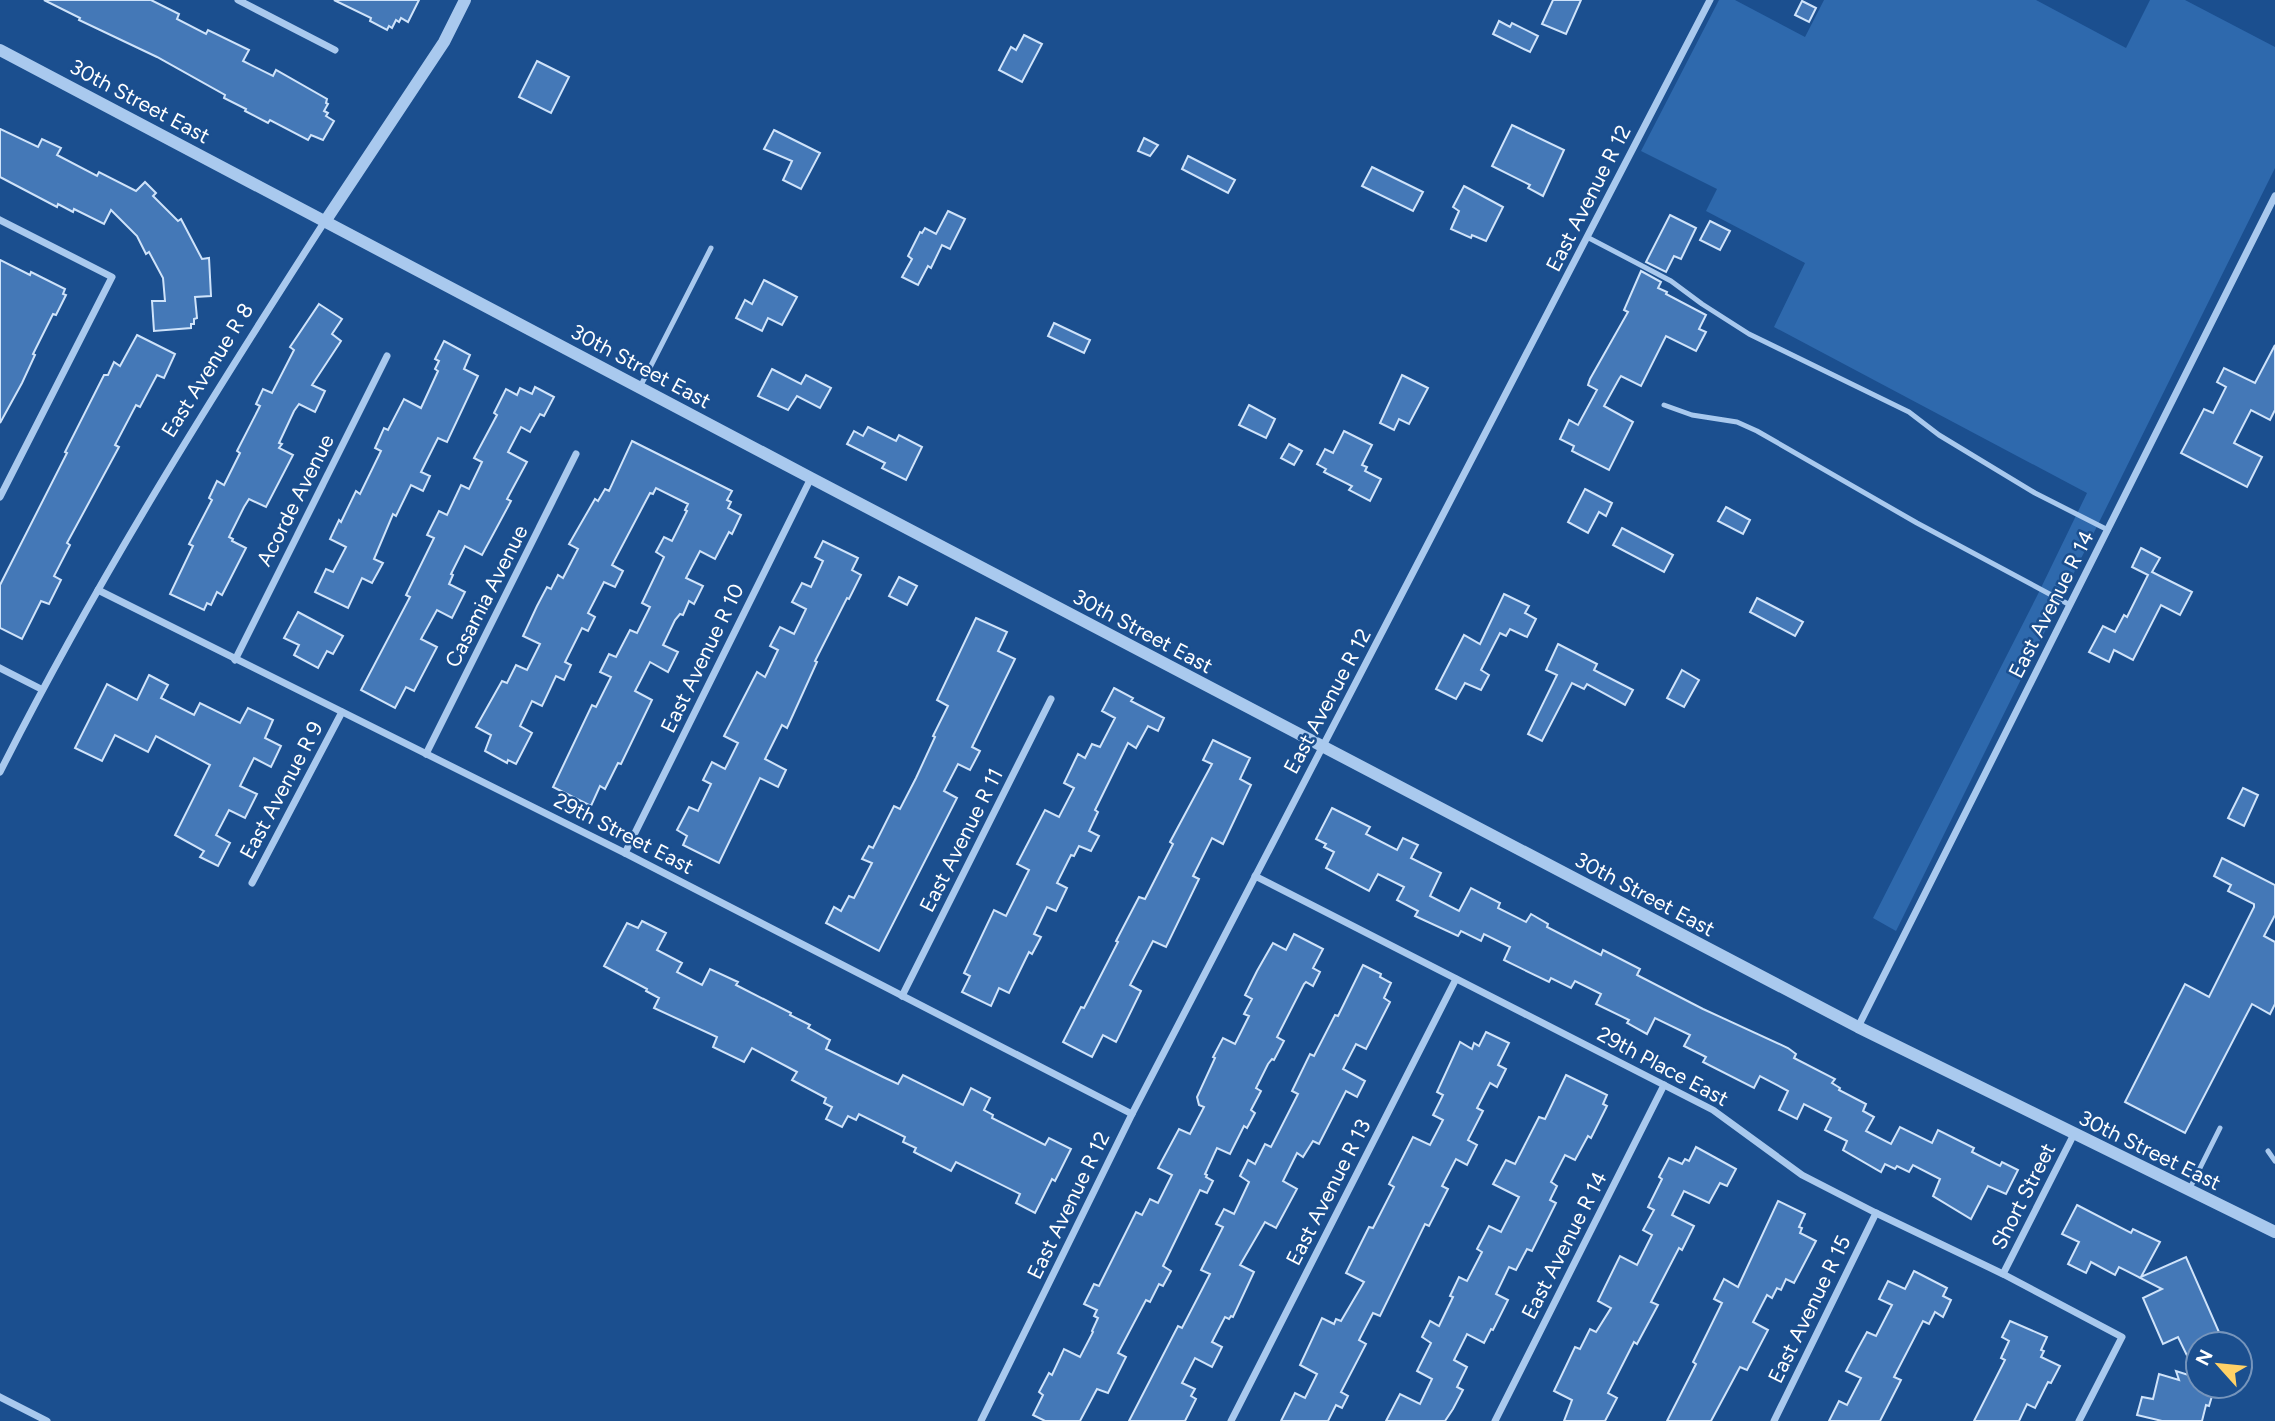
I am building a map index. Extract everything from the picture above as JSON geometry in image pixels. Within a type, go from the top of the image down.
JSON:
[{"type":"street","points":[[238,0],[335,50]]},
{"type":"street","name":"East Avenue R 8","points":[[0,772],[41,690],[203,411],[444,42],[465,0]]},
{"type":"street","name":"East Avenue R 12","points":[[981,1421],[1132,1114],[1710,0]]},
{"type":"street","name":"30th Street East","points":[[0,50],[1858,1027],[2275,1232]]},
{"type":"street","name":"East Avenue R 14","points":[[1858,1027],[2275,196]]},
{"type":"street","points":[[0,220],[112,277],[0,496]]},
{"type":"street","name":"Acorde Avenue","points":[[235,660],[387,356]]},
{"type":"street","name":"Casamia Avenue","points":[[426,754],[576,454]]},
{"type":"street","name":"East Avenue R 10","points":[[625,853],[811,478]]},
{"type":"street","name":"29th Street East","points":[[98,590],[625,853],[1132,1114]]},
{"type":"street","points":[[0,668],[41,690]]},
{"type":"street","name":"East Avenue R 11","points":[[902,996],[1051,699]]},
{"type":"street","name":"East Avenue R 9","points":[[252,883],[342,712]]},
{"type":"street","name":"29th Place East","points":[[1255,876],[1713,1110],[1802,1175],[2003,1274],[2122,1337],[2079,1421]]},
{"type":"street","name":"East Avenue R 13","points":[[1231,1421],[1456,979]]},
{"type":"street","name":"East Avenue R 14","points":[[1495,1421],[1664,1085]]},
{"type":"street","name":"Short Street","points":[[2003,1274],[2074,1134]]},
{"type":"street","name":"East Avenue R 15","points":[[1774,1421],[1876,1213]]},
{"type":"street","points":[[0,1397],[47,1421]]},
{"type":"lane","points":[[1587,237],[1671,281],[1749,334],[1909,412],[1939,435],[2035,493],[2108,530]]},
{"type":"lane","points":[[640,387],[711,248]]},
{"type":"lane","points":[[1664,405],[1692,415],[1737,422],[1757,431],[1917,523],[2070,605]]},
{"type":"lane","points":[[2189,1190],[2220,1128]]},
{"type":"lane","points":[[2268,1151],[2275,1161]]},
{"type":"shaded area","points":[[1719,0],[1735,0],[1805,37],[1824,0],[2036,0],[2126,48],[2150,0],[2185,0],[2275,47],[2275,168],[1896,931],[1873,918],[2087,493],[1774,327],[1805,263],[1706,211],[1717,189],[1641,151]]},
{"type":"building","points":[[44,0],[151,0],[179,14],[177,19],[206,34],[208,30],[249,50],[243,61],[273,76],[276,70],[327,99],[328,104],[324,111],[328,113],[326,116],[334,121],[323,140],[311,135],[308,140],[270,120],[268,123],[245,111],[246,109],[224,98],[225,95],[157,57]]},
{"type":"building","points":[[334,0],[419,0],[408,22],[401,18],[387,30],[370,21],[371,18]]},
{"type":"building","points":[[1553,0],[1581,0],[1566,34],[1542,24]]},
{"type":"building","points":[[1802,1],[1816,8],[1809,22],[1795,15]]},
{"type":"building","points":[[1499,21],[1510,27],[1512,23],[1538,36],[1530,52],[1493,34]]},
{"type":"building","points":[[1024,35],[1042,44],[1022,82],[999,70],[1011,47],[1016,50]]},
{"type":"building","points":[[537,61],[569,77],[551,113],[519,97]]},
{"type":"building","points":[[1512,125],[1564,150],[1543,196],[1528,188],[1530,185],[1492,166]]},
{"type":"building","points":[[0,129],[38,147],[42,139],[61,148],[57,155],[97,176],[99,172],[136,191],[145,182],[156,193],[153,196],[178,221],[181,219],[202,259],[209,258],[211,296],[195,297],[197,318],[191,328],[154,331],[152,301],[165,301],[163,278],[137,236],[111,210],[104,224],[74,209],[73,212],[58,204],[57,207],[0,177]]},
{"type":"building","points":[[774,130],[820,153],[801,189],[783,180],[792,161],[764,149]]},
{"type":"building","points":[[1144,138],[1158,145],[1150,156],[1138,151]]},
{"type":"building","points":[[1188,156],[1235,180],[1228,193],[1182,169]]},
{"type":"building","points":[[1372,167],[1423,192],[1413,211],[1362,186]]},
{"type":"building","points":[[1464,186],[1503,207],[1486,241],[1451,229],[1459,211],[1453,207]]},
{"type":"building","points":[[948,211],[965,219],[950,249],[942,245],[931,268],[928,266],[918,285],[902,277],[912,259],[908,256],[920,232],[925,228],[936,234]]},
{"type":"building","points":[[1670,215],[1696,228],[1681,259],[1674,256],[1666,272],[1646,262]]},
{"type":"building","points":[[1710,221],[1730,231],[1720,250],[1700,240]]},
{"type":"building","points":[[0,260],[65,289],[63,294],[66,295],[56,315],[53,314],[22,383],[0,423]]},
{"type":"building","points":[[1641,271],[1661,282],[1658,288],[1667,292],[1666,294],[1706,315],[1699,329],[1706,332],[1696,351],[1666,336],[1641,386],[1621,376],[1604,406],[1633,422],[1609,470],[1572,451],[1574,446],[1560,439],[1569,420],[1578,425],[1597,390],[1588,385],[1590,379],[1628,312],[1624,310]]},
{"type":"building","points":[[764,280],[797,297],[782,325],[768,318],[762,331],[736,318],[745,300],[752,304]]},
{"type":"building","points":[[319,304],[342,319],[332,334],[341,341],[312,385],[325,391],[315,412],[299,404],[294,411],[279,443],[282,444],[279,448],[293,455],[266,507],[249,499],[244,507],[229,537],[246,548],[222,595],[217,592],[211,605],[207,603],[204,610],[170,594],[193,546],[189,544],[212,500],[209,498],[217,481],[224,485],[240,453],[237,451],[260,406],[256,404],[263,389],[272,393],[294,350],[290,347]]},
{"type":"building","points":[[1054,323],[1090,340],[1084,353],[1048,336]]},
{"type":"building","points":[[137,335],[175,354],[164,378],[157,375],[140,407],[136,405],[115,445],[119,447],[67,543],[70,545],[54,576],[61,580],[49,604],[41,601],[22,639],[0,628],[0,585],[104,375],[108,375],[114,362],[120,366]]},
{"type":"building","points":[[444,341],[470,355],[464,369],[478,376],[447,442],[438,438],[421,472],[430,476],[423,491],[411,485],[396,516],[393,514],[374,559],[383,563],[372,583],[362,578],[348,608],[315,592],[326,569],[333,572],[346,547],[330,539],[356,491],[360,494],[381,451],[375,448],[384,428],[388,430],[404,399],[421,408],[438,371],[435,369],[439,361],[435,359]]},
{"type":"building","points":[[2275,345],[2275,410],[2270,420],[2251,410],[2234,443],[2262,457],[2247,487],[2181,453],[2204,409],[2213,413],[2226,387],[2217,382],[2224,368],[2255,383]]},
{"type":"building","points":[[772,369],[801,384],[806,375],[831,388],[820,408],[797,396],[788,410],[758,396]]},
{"type":"building","points":[[1402,375],[1428,388],[1409,424],[1399,419],[1394,430],[1380,423]]},
{"type":"building","points":[[535,387],[554,397],[544,416],[540,414],[530,432],[521,427],[508,452],[527,462],[507,499],[511,501],[482,555],[465,546],[449,584],[465,592],[452,618],[437,610],[421,639],[437,647],[414,691],[406,687],[395,708],[361,690],[410,597],[406,595],[434,538],[427,535],[439,511],[447,515],[461,485],[469,489],[482,462],[474,458],[497,415],[494,413],[506,389],[517,395],[520,388],[532,394]]},
{"type":"building","points":[[1249,405],[1275,419],[1266,438],[1239,425]]},
{"type":"building","points":[[868,427],[896,441],[899,435],[922,447],[906,480],[882,468],[885,463],[847,444],[854,431],[863,436]]},
{"type":"building","points":[[1344,431],[1372,445],[1362,465],[1367,467],[1365,471],[1381,479],[1370,501],[1349,490],[1352,486],[1324,472],[1326,469],[1317,464],[1325,449],[1333,453]]},
{"type":"building","points":[[632,441],[732,491],[727,500],[731,502],[728,508],[741,515],[715,559],[700,551],[686,578],[703,586],[694,604],[689,601],[683,615],[680,614],[675,620],[663,645],[678,652],[668,672],[650,662],[635,691],[652,700],[621,764],[618,763],[605,789],[600,786],[591,806],[553,787],[592,705],[596,707],[611,677],[600,672],[609,654],[616,657],[630,630],[637,633],[650,607],[642,603],[664,557],[656,552],[664,537],[672,541],[688,504],[656,488],[653,494],[650,493],[612,565],[623,571],[615,587],[604,582],[588,613],[595,617],[588,631],[582,628],[565,662],[571,665],[564,680],[556,676],[542,706],[532,701],[520,726],[532,733],[516,764],[508,760],[507,763],[485,751],[491,735],[476,727],[502,681],[507,683],[516,665],[527,670],[540,644],[523,636],[547,587],[551,589],[558,575],[563,578],[578,549],[569,544],[595,499],[598,501],[605,489],[609,491]]},
{"type":"building","points":[[1289,444],[1302,451],[1294,465],[1281,458]]},
{"type":"building","points":[[1585,489],[1612,503],[1606,516],[1599,512],[1588,533],[1568,522]]},
{"type":"building","points":[[1726,507],[1750,520],[1743,534],[1718,521]]},
{"type":"building","points":[[1622,528],[1673,555],[1664,572],[1613,545]]},
{"type":"building","points":[[823,541],[858,558],[852,570],[861,575],[815,661],[817,662],[787,728],[782,725],[765,759],[786,770],[778,787],[760,778],[719,863],[683,845],[687,836],[677,830],[689,807],[698,811],[711,784],[703,780],[712,762],[725,769],[738,743],[724,736],[757,672],[765,677],[778,650],[770,646],[780,627],[794,634],[806,609],[792,602],[802,583],[811,587],[823,561],[815,557]]},
{"type":"building","points":[[2141,548],[2160,558],[2152,572],[2192,592],[2180,615],[2161,605],[2133,660],[2114,650],[2109,662],[2089,652],[2103,626],[2115,632],[2124,615],[2127,617],[2148,575],[2132,567]]},
{"type":"building","points":[[899,577],[917,586],[907,605],[889,596]]},
{"type":"building","points":[[1504,594],[1529,606],[1525,613],[1536,619],[1527,637],[1510,629],[1506,636],[1500,633],[1481,670],[1489,675],[1481,690],[1465,683],[1456,699],[1436,689],[1464,635],[1480,644]]},
{"type":"building","points":[[1757,598],[1803,622],[1795,636],[1750,612]]},
{"type":"building","points":[[298,612],[343,636],[333,654],[327,651],[318,668],[294,655],[299,645],[284,638]]},
{"type":"building","points":[[976,618],[1007,632],[998,651],[1015,659],[972,747],[980,751],[970,770],[958,764],[944,791],[957,798],[879,951],[826,923],[834,907],[841,911],[849,896],[854,898],[872,863],[862,859],[869,846],[873,848],[894,806],[900,809],[916,778],[948,706],[937,700]]},
{"type":"building","points":[[1558,644],[1597,664],[1594,670],[1633,690],[1625,705],[1587,684],[1584,689],[1572,683],[1542,741],[1528,734],[1557,675],[1546,670]]},
{"type":"building","points":[[1682,670],[1699,680],[1684,707],[1667,698]]},
{"type":"building","points":[[149,675],[168,685],[161,698],[194,715],[200,703],[240,723],[248,708],[273,720],[265,738],[281,746],[271,767],[254,758],[240,786],[257,794],[245,818],[229,810],[216,835],[230,843],[218,866],[200,857],[204,851],[175,835],[210,765],[156,736],[148,752],[115,735],[102,761],[75,748],[107,684],[137,700]]},
{"type":"building","points":[[1114,688],[1133,698],[1131,701],[1164,718],[1158,731],[1148,726],[1136,748],[1128,743],[1095,810],[1098,812],[1089,831],[1099,836],[1091,851],[1079,846],[1074,856],[1071,855],[1057,883],[1067,888],[1056,911],[1047,907],[1034,934],[1041,937],[1032,954],[1029,952],[1009,993],[999,988],[991,1006],[962,992],[970,976],[964,973],[994,910],[1006,916],[1029,870],[1017,864],[1045,810],[1059,817],[1074,788],[1064,783],[1078,754],[1085,758],[1092,744],[1100,747],[1115,718],[1102,711]]},
{"type":"building","points":[[1213,740],[1250,758],[1240,779],[1251,785],[1223,844],[1212,838],[1193,876],[1199,879],[1166,947],[1153,941],[1130,985],[1141,991],[1116,1042],[1103,1035],[1092,1057],[1063,1042],[1081,1007],[1084,1008],[1139,897],[1145,899],[1173,844],[1170,842],[1212,764],[1203,760]]},
{"type":"building","points":[[2243,788],[2258,795],[2244,826],[2228,818]]},
{"type":"building","points":[[1332,808],[1370,827],[1366,834],[1397,850],[1403,838],[1418,845],[1411,858],[1441,873],[1430,896],[1459,911],[1471,888],[1500,903],[1498,908],[1526,922],[1531,914],[1548,924],[1547,927],[1601,955],[1603,950],[1640,969],[1637,975],[1788,1048],[1796,1054],[1794,1058],[1835,1079],[1832,1083],[1840,1088],[1839,1090],[1866,1104],[1863,1111],[1874,1117],[1866,1131],[1891,1144],[1900,1127],[1932,1143],[1938,1130],[1974,1148],[1972,1152],[2000,1166],[2002,1162],[2018,1170],[2006,1194],[1988,1186],[1971,1219],[1933,1196],[1940,1179],[1913,1165],[1909,1172],[1885,1164],[1881,1172],[1843,1150],[1847,1141],[1825,1130],[1831,1118],[1804,1104],[1797,1119],[1779,1110],[1788,1091],[1760,1076],[1754,1088],[1703,1062],[1706,1057],[1684,1046],[1690,1035],[1655,1018],[1647,1034],[1627,1023],[1629,1020],[1596,1004],[1601,994],[1575,981],[1571,988],[1551,978],[1549,982],[1504,960],[1510,947],[1484,934],[1481,941],[1461,931],[1458,936],[1415,916],[1418,911],[1397,900],[1404,887],[1378,874],[1369,891],[1326,868],[1334,852],[1316,839]]},
{"type":"building","points":[[2222,858],[2275,885],[2275,915],[2264,936],[2275,942],[2275,1004],[2270,1014],[2252,1004],[2185,1133],[2125,1102],[2185,984],[2209,997],[2254,907],[2254,904],[2228,891],[2231,885],[2214,876]]},
{"type":"building","points":[[642,921],[666,933],[657,950],[682,963],[677,972],[702,985],[710,969],[738,982],[736,985],[810,1025],[808,1028],[830,1040],[826,1049],[898,1084],[903,1075],[963,1105],[971,1088],[990,1098],[984,1110],[993,1115],[992,1118],[1045,1145],[1049,1138],[1071,1149],[1035,1213],[1016,1203],[1020,1194],[956,1162],[951,1171],[914,1152],[916,1148],[903,1142],[905,1137],[859,1114],[856,1120],[848,1116],[842,1127],[826,1119],[832,1107],[824,1103],[826,1098],[792,1080],[797,1072],[752,1048],[744,1062],[713,1047],[717,1037],[654,1008],[659,998],[604,966],[627,923],[638,928]]},
{"type":"building","points":[[1294,934],[1323,949],[1313,968],[1320,972],[1313,986],[1306,982],[1304,984],[1277,1037],[1284,1041],[1256,1088],[1261,1091],[1251,1110],[1255,1113],[1247,1128],[1244,1126],[1230,1154],[1217,1148],[1205,1174],[1213,1181],[1207,1193],[1200,1190],[1163,1266],[1171,1271],[1163,1286],[1159,1284],[1150,1302],[1146,1300],[1118,1353],[1126,1357],[1108,1393],[1097,1389],[1080,1421],[1045,1421],[1033,1415],[1043,1395],[1039,1392],[1049,1373],[1052,1375],[1064,1349],[1080,1357],[1093,1332],[1098,1318],[1094,1316],[1097,1310],[1084,1304],[1094,1284],[1099,1286],[1136,1212],[1142,1215],[1150,1199],[1158,1203],[1172,1175],[1158,1168],[1179,1129],[1190,1134],[1204,1107],[1199,1105],[1197,1097],[1223,1038],[1235,1044],[1249,1016],[1244,1014],[1252,999],[1245,995],[1257,971],[1273,943],[1286,950]]},
{"type":"building","points":[[1363,965],[1381,974],[1380,977],[1391,983],[1384,998],[1390,1002],[1366,1049],[1356,1044],[1343,1069],[1365,1081],[1357,1097],[1346,1091],[1319,1144],[1313,1141],[1303,1157],[1297,1153],[1283,1181],[1297,1189],[1276,1228],[1265,1222],[1240,1265],[1254,1272],[1233,1317],[1225,1317],[1212,1342],[1222,1347],[1212,1367],[1195,1358],[1182,1383],[1195,1389],[1191,1396],[1196,1399],[1185,1421],[1129,1421],[1178,1326],[1182,1328],[1210,1274],[1201,1270],[1223,1227],[1216,1224],[1224,1209],[1234,1214],[1249,1182],[1240,1176],[1248,1160],[1255,1164],[1265,1144],[1271,1147],[1298,1094],[1292,1091],[1310,1054],[1314,1056],[1335,1015],[1338,1016]]},
{"type":"building","points":[[1486,1032],[1509,1043],[1498,1065],[1506,1069],[1497,1087],[1490,1083],[1477,1108],[1483,1111],[1468,1140],[1477,1145],[1467,1165],[1456,1159],[1442,1186],[1448,1189],[1429,1226],[1425,1224],[1380,1316],[1373,1313],[1359,1340],[1366,1344],[1341,1392],[1348,1396],[1342,1408],[1336,1405],[1328,1421],[1281,1421],[1295,1393],[1305,1398],[1317,1374],[1300,1365],[1322,1318],[1334,1324],[1336,1319],[1341,1321],[1364,1282],[1346,1273],[1369,1227],[1373,1228],[1394,1187],[1389,1184],[1413,1137],[1430,1145],[1443,1120],[1433,1115],[1443,1095],[1437,1092],[1460,1042],[1472,1049],[1474,1043],[1479,1046]]},
{"type":"building","points":[[1566,1075],[1607,1095],[1603,1104],[1607,1106],[1591,1138],[1588,1136],[1575,1160],[1565,1155],[1551,1182],[1557,1186],[1550,1200],[1556,1203],[1532,1251],[1527,1249],[1516,1270],[1509,1267],[1496,1294],[1508,1300],[1493,1330],[1491,1329],[1484,1343],[1467,1334],[1454,1360],[1467,1367],[1457,1387],[1463,1390],[1445,1421],[1386,1421],[1400,1394],[1420,1404],[1432,1379],[1417,1371],[1431,1343],[1422,1337],[1430,1321],[1439,1326],[1459,1277],[1467,1281],[1482,1252],[1477,1249],[1489,1226],[1501,1232],[1519,1197],[1493,1184],[1506,1160],[1515,1164],[1539,1117],[1545,1119]]},
{"type":"building","points":[[1696,1147],[1736,1169],[1727,1186],[1720,1183],[1709,1203],[1684,1191],[1672,1215],[1694,1226],[1682,1250],[1679,1248],[1651,1302],[1658,1305],[1637,1344],[1634,1342],[1608,1393],[1617,1398],[1605,1421],[1564,1421],[1572,1400],[1554,1391],[1575,1347],[1580,1349],[1590,1329],[1596,1332],[1611,1308],[1598,1301],[1620,1256],[1637,1265],[1652,1235],[1643,1230],[1654,1210],[1648,1207],[1669,1158],[1682,1164],[1685,1159],[1689,1161]]},
{"type":"building","points":[[1778,1201],[1805,1214],[1799,1227],[1802,1228],[1800,1233],[1816,1241],[1794,1283],[1786,1279],[1781,1290],[1777,1288],[1772,1298],[1767,1295],[1753,1322],[1768,1330],[1747,1370],[1740,1367],[1711,1421],[1667,1421],[1696,1364],[1693,1362],[1722,1303],[1714,1299],[1724,1279],[1738,1287]]},
{"type":"building","points":[[2077,1205],[2131,1233],[2133,1229],[2160,1242],[2141,1277],[2186,1257],[2218,1330],[2184,1330],[2184,1349],[2178,1337],[2163,1344],[2143,1298],[2162,1289],[2119,1267],[2115,1275],[2091,1262],[2086,1273],[2068,1264],[2079,1242],[2062,1234]]},
{"type":"building","points":[[1914,1271],[1947,1288],[1943,1296],[1951,1300],[1943,1317],[1935,1312],[1929,1324],[1923,1321],[1894,1377],[1901,1380],[1880,1421],[1829,1421],[1839,1401],[1847,1405],[1861,1378],[1846,1371],[1856,1352],[1867,1332],[1876,1336],[1892,1305],[1879,1299],[1888,1281],[1905,1289]]},
{"type":"building","points":[[2010,1321],[2047,1337],[2041,1357],[2060,1366],[2051,1383],[2048,1382],[2035,1408],[2027,1404],[2019,1421],[1974,1421],[2005,1360],[2001,1358],[2009,1341],[2002,1337]]},
{"type":"building","points":[[2176,1371],[2184,1374],[2184,1400],[2211,1400],[2209,1406],[2206,1405],[2202,1421],[2162,1421],[2137,1415],[2142,1397],[2153,1399],[2159,1374],[2179,1380]]}]
